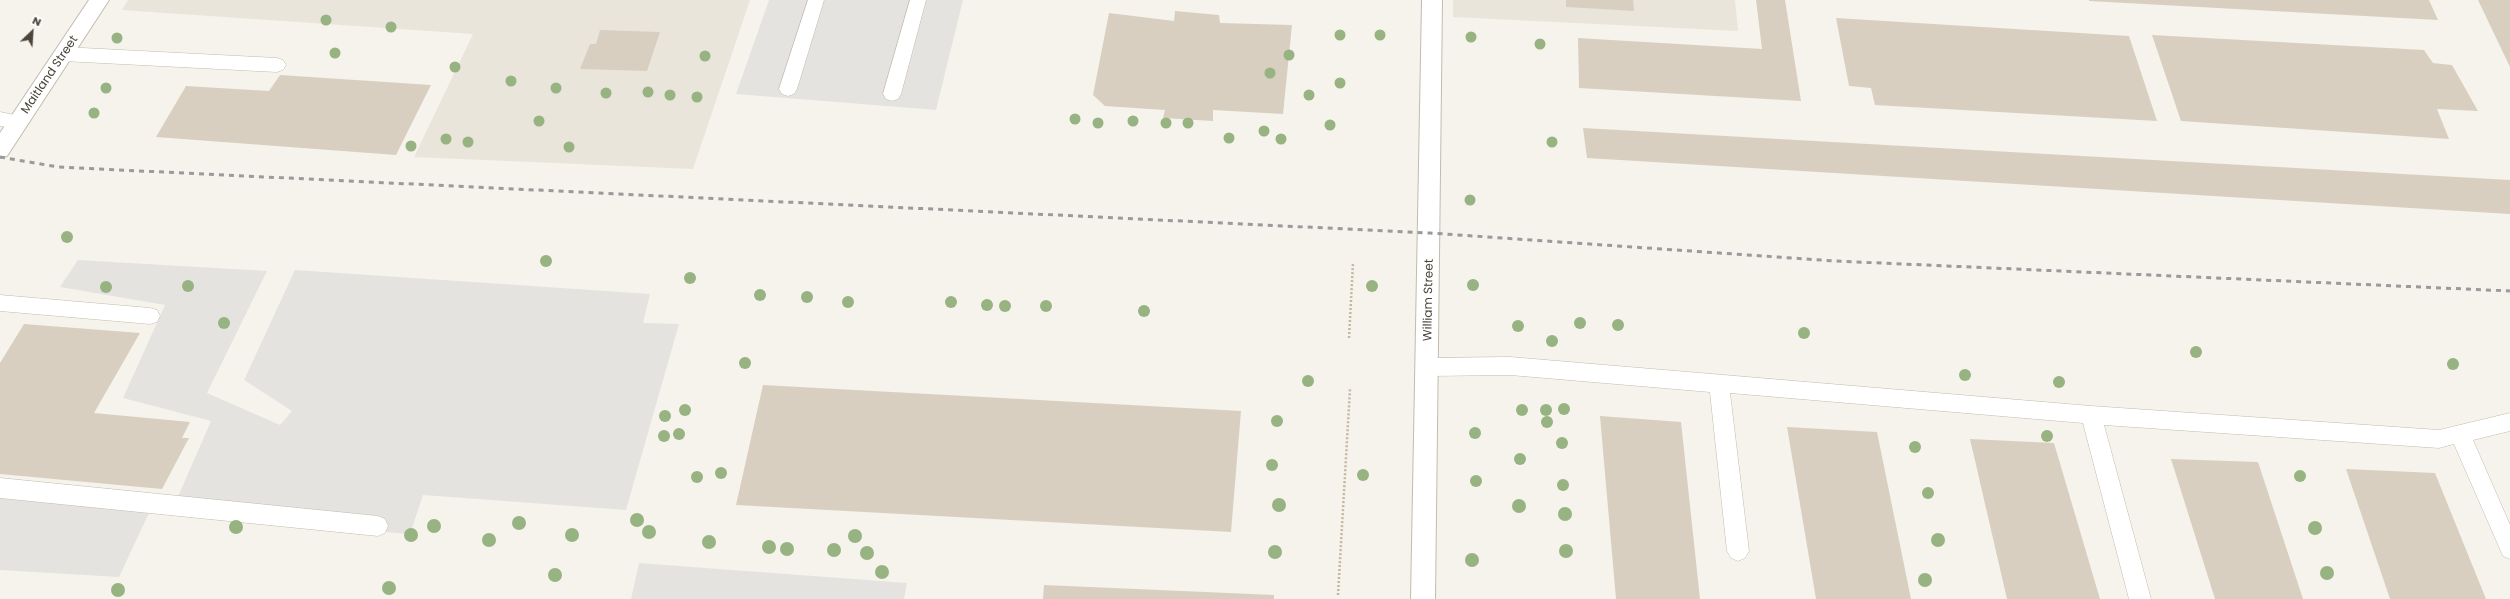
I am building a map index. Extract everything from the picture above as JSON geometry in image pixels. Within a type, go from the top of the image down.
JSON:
[{"type":"street","name":"Maitland Street","points":[[0,150],[9,121],[63,54],[99,0]]},
{"type":"street","name":"William Street","points":[[1422,599],[1428,367],[1432,0]]},
{"type":"lane","points":[[788,89],[816,0]]},
{"type":"lane","points":[[892,94],[918,0]]},
{"type":"lane","points":[[63,54],[277,65]]},
{"type":"lane","points":[[0,303],[150,316]]},
{"type":"lane","points":[[1428,367],[1510,366],[2091,415],[2439,439],[2510,422]]},
{"type":"lane","points":[[1719,384],[1738,551]]},
{"type":"lane","points":[[2091,415],[2140,599]]},
{"type":"lane","points":[[2460,434],[2510,549]]},
{"type":"lane","points":[[0,488],[378,526]]},
{"type":"path","points":[[1349,338],[1354,263]]},
{"type":"path","points":[[1338,595],[1350,389]]},
{"type":"shaded area","points":[[128,0],[750,0],[693,169],[414,157],[473,34],[122,10]]},
{"type":"shaded area","points":[[769,0],[963,0],[936,110],[736,94]]},
{"type":"shaded area","points":[[1453,0],[1735,0],[1738,31],[1453,17]]},
{"type":"shaded area","points":[[78,260],[267,271],[207,393],[280,425],[292,411],[244,380],[295,270],[650,294],[643,323],[679,324],[626,510],[423,495],[410,534],[149,513],[119,577],[0,570],[0,485],[177,499],[211,421],[123,398],[165,305],[60,287]]},
{"type":"shaded area","points":[[639,563],[907,583],[904,599],[631,599]]},
{"type":"building","points":[[1566,0],[1633,0],[1634,11],[1566,7]]},
{"type":"building","points":[[1756,0],[1785,0],[1801,101],[1579,88],[1578,38],[1762,49]]},
{"type":"building","points":[[2429,0],[2438,20],[2089,1]]},
{"type":"building","points":[[2478,0],[2510,0],[2510,67]]},
{"type":"building","points":[[1175,11],[1219,15],[1220,23],[1292,25],[1283,114],[1213,110],[1213,121],[1163,118],[1165,110],[1105,106],[1093,95],[1109,13],[1174,21]]},
{"type":"building","points":[[1836,18],[2129,36],[2157,121],[1875,105],[1871,88],[1849,86]]},
{"type":"building","points":[[600,30],[660,32],[647,71],[580,69],[590,44],[596,44]]},
{"type":"building","points":[[2152,35],[2424,50],[2433,63],[2452,65],[2478,111],[2437,109],[2449,139],[2181,121]]},
{"type":"building","points":[[280,75],[431,85],[396,155],[156,137],[186,86],[269,91]]},
{"type":"building","points":[[1583,128],[2510,180],[2510,214],[1587,158]]},
{"type":"building","points":[[24,324],[140,333],[94,413],[190,422],[182,438],[189,438],[162,489],[0,474],[0,363]]},
{"type":"building","points":[[763,385],[1241,411],[1231,532],[736,505]]},
{"type":"building","points":[[1600,416],[1681,422],[1700,599],[1616,599]]},
{"type":"building","points":[[1787,427],[1877,432],[1911,599],[1816,599]]},
{"type":"building","points":[[1970,439],[2054,443],[2100,599],[2007,599]]},
{"type":"building","points":[[2171,459],[2258,462],[2303,599],[2215,599]]},
{"type":"building","points":[[2346,469],[2435,473],[2486,599],[2390,599]]},
{"type":"building","points":[[1044,585],[1274,595],[1274,599],[1043,599]]},
{"type":"railway","points":[[0,157],[58,167],[1430,233],[1835,261],[2510,291]]}]
